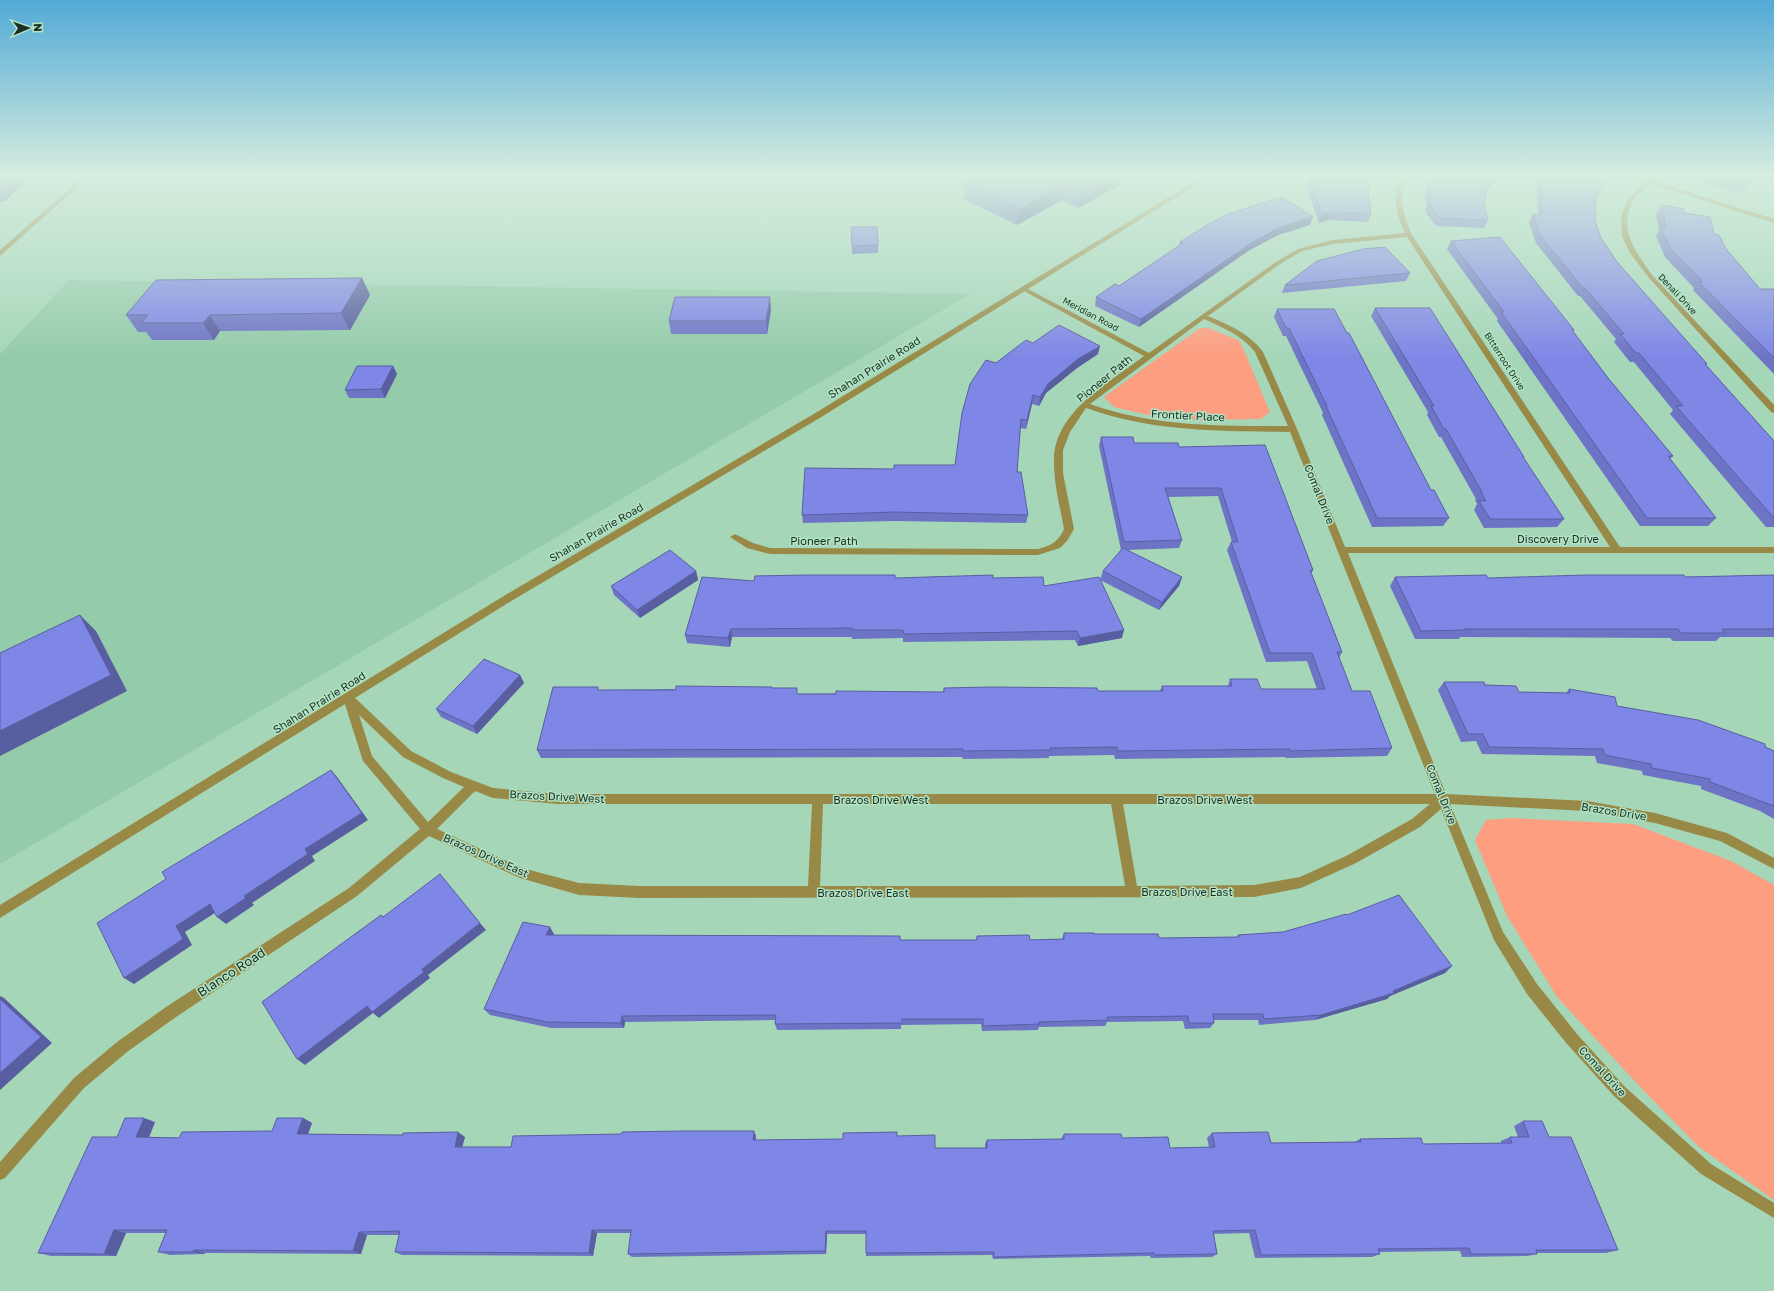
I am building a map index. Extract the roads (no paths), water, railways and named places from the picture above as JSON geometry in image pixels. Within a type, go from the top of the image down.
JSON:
[{"type":"street","points":[[0,254],[19,237]]},
{"type":"street","name":"Shahan Prairie Road","points":[[0,912],[510,597],[815,418],[1108,237]]},
{"type":"street","name":"Pioneer Path","points":[[735,537],[750,546],[770,551],[1038,552],[1051,550],[1066,538],[1069,529],[1058,462],[1060,442],[1069,424],[1084,405],[1204,316],[1278,263],[1300,250],[1333,242],[1393,237]]},
{"type":"street","name":"Bitterroot Drive","points":[[1410,237],[1617,550]]},
{"type":"street","name":"Denali Drive","points":[[1626,237],[1633,253],[1650,277],[1774,410]]},
{"type":"street","name":"Meridian Road","points":[[1024,289],[1149,356]]},
{"type":"street","name":"Comal Drive","points":[[1204,316],[1244,335],[1253,342],[1259,352],[1293,429],[1444,799],[1498,936],[1532,989],[1619,1091],[1706,1168],[1774,1211]]},
{"type":"street","name":"Frontier Place","points":[[1084,405],[1108,415],[1163,426],[1186,428],[1293,429]]},
{"type":"street","name":"Discovery Drive","points":[[1342,550],[1774,550]]},
{"type":"street","name":"Brazos Drive West","points":[[348,698],[406,754],[447,775],[493,793],[558,799],[1444,799]]},
{"type":"street","name":"Brazos Drive East","points":[[348,698],[366,758],[428,830],[520,873],[579,889],[639,892],[1254,891],[1301,882],[1352,860],[1416,823],[1444,799]]},
{"type":"street","name":"Blanco Road","points":[[0,1173],[79,1083],[122,1047],[171,1012],[353,892],[428,830],[473,785]]},
{"type":"street","points":[[814,892],[818,799]]},
{"type":"street","points":[[1116,799],[1132,891]]},
{"type":"street","name":"Brazos Drive","points":[[1444,799],[1587,806],[1655,818],[1723,837],[1774,864]]}]
